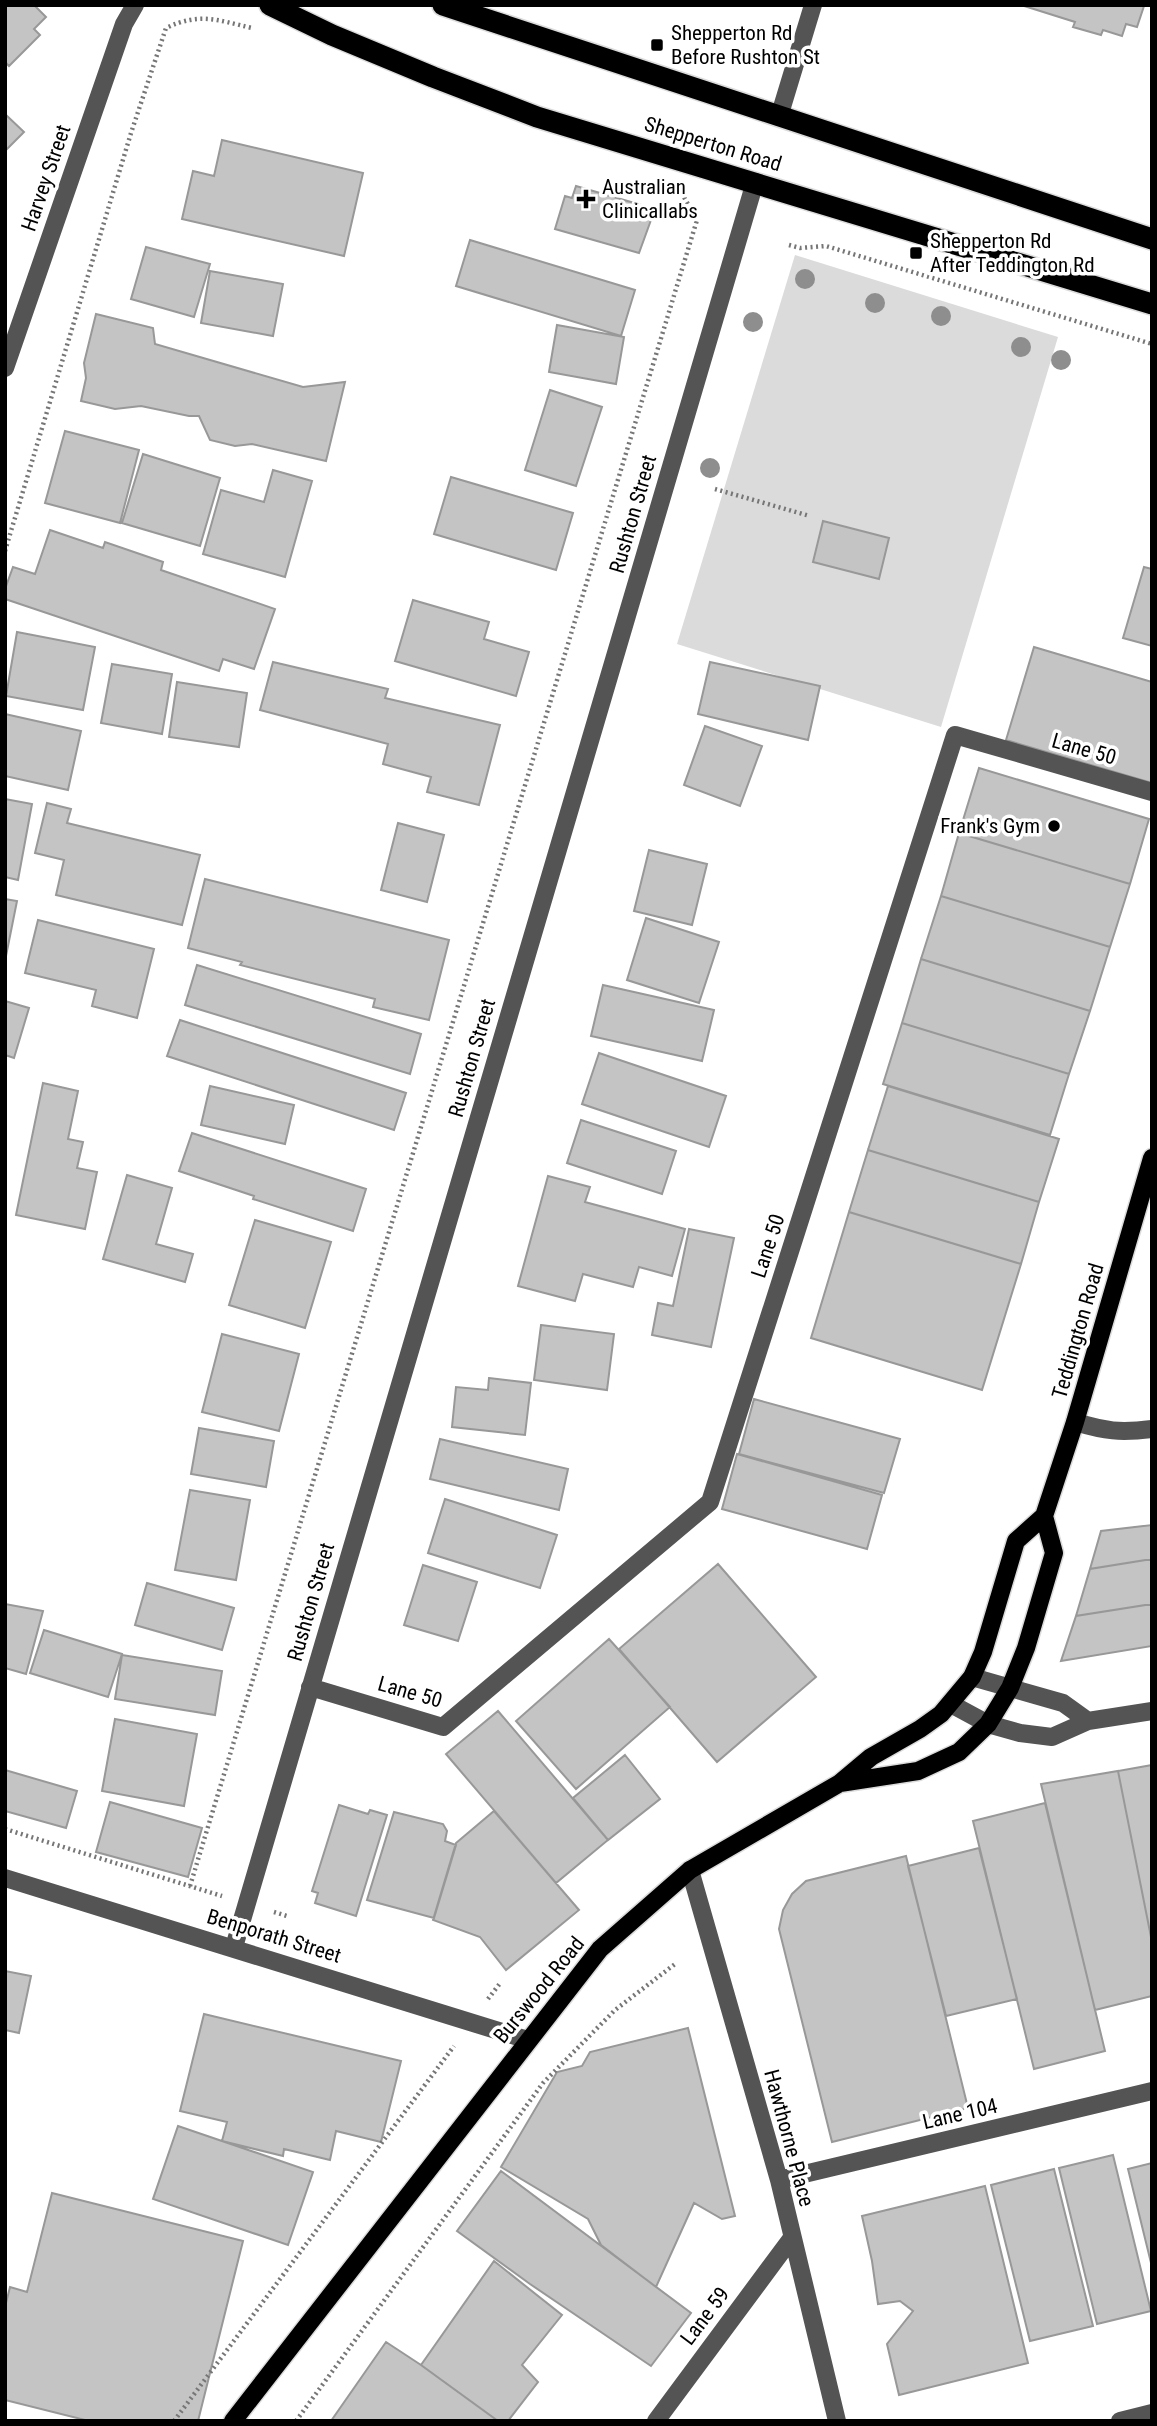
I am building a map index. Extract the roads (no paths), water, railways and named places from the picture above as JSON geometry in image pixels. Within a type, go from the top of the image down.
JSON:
[{"type":"highway","name":"Shepperton Road","points":[[270,5],[332,35],[537,117],[1152,304]]},
{"type":"highway","points":[[443,5],[1152,239]]},
{"type":"main road","name":"Teddington Road","points":[[840,1783],[871,1756],[920,1729],[951,1704],[972,1678],[983,1652],[1016,1541],[1044,1516],[1075,1422],[1152,1158]]},
{"type":"main road","points":[[988,1724],[1010,1688],[1026,1648],[1054,1553],[1044,1516]]},
{"type":"main road","name":"Burswood Road","points":[[233,2421],[600,1949],[690,1870],[840,1783],[918,1772],[959,1752],[988,1724]]},
{"type":"street","name":"Harvey Street","points":[[5,368],[124,24],[135,5]]},
{"type":"street","points":[[779,117],[813,5]]},
{"type":"street","name":"Rushton Street","points":[[234,1947],[755,182]]},
{"type":"street","name":"Lane 50","points":[[310,1687],[443,1727],[710,1502],[955,735],[1152,792]]},
{"type":"street","points":[[1075,1422],[1109,1432],[1152,1429]]},
{"type":"street","points":[[972,1678],[1063,1703],[1088,1721]]},
{"type":"street","points":[[951,1704],[988,1724],[1020,1733],[1052,1737],[1088,1721],[1152,1711]]},
{"type":"street","name":"Hawthorne Place","points":[[690,1870],[779,2180],[836,2421]]},
{"type":"street","name":"Benporath Street","points":[[5,1878],[528,2040]]},
{"type":"street","name":"Lane 104","points":[[779,2180],[1152,2091]]},
{"type":"street","name":"Lane 59","points":[[656,2421],[792,2239]]},
{"type":"street","points":[[1120,2421],[1152,2413]]},
{"type":"place","name":"Shepperton Rd Before Rushton St","points":[[657,45]]},
{"type":"place","name":"Australian Clinicallabs","points":[[586,199]]},
{"type":"place","name":"Shepperton Rd After Teddington Rd","points":[[916,253]]},
{"type":"place","name":"Frank's Gym","points":[[1054,826]]}]
